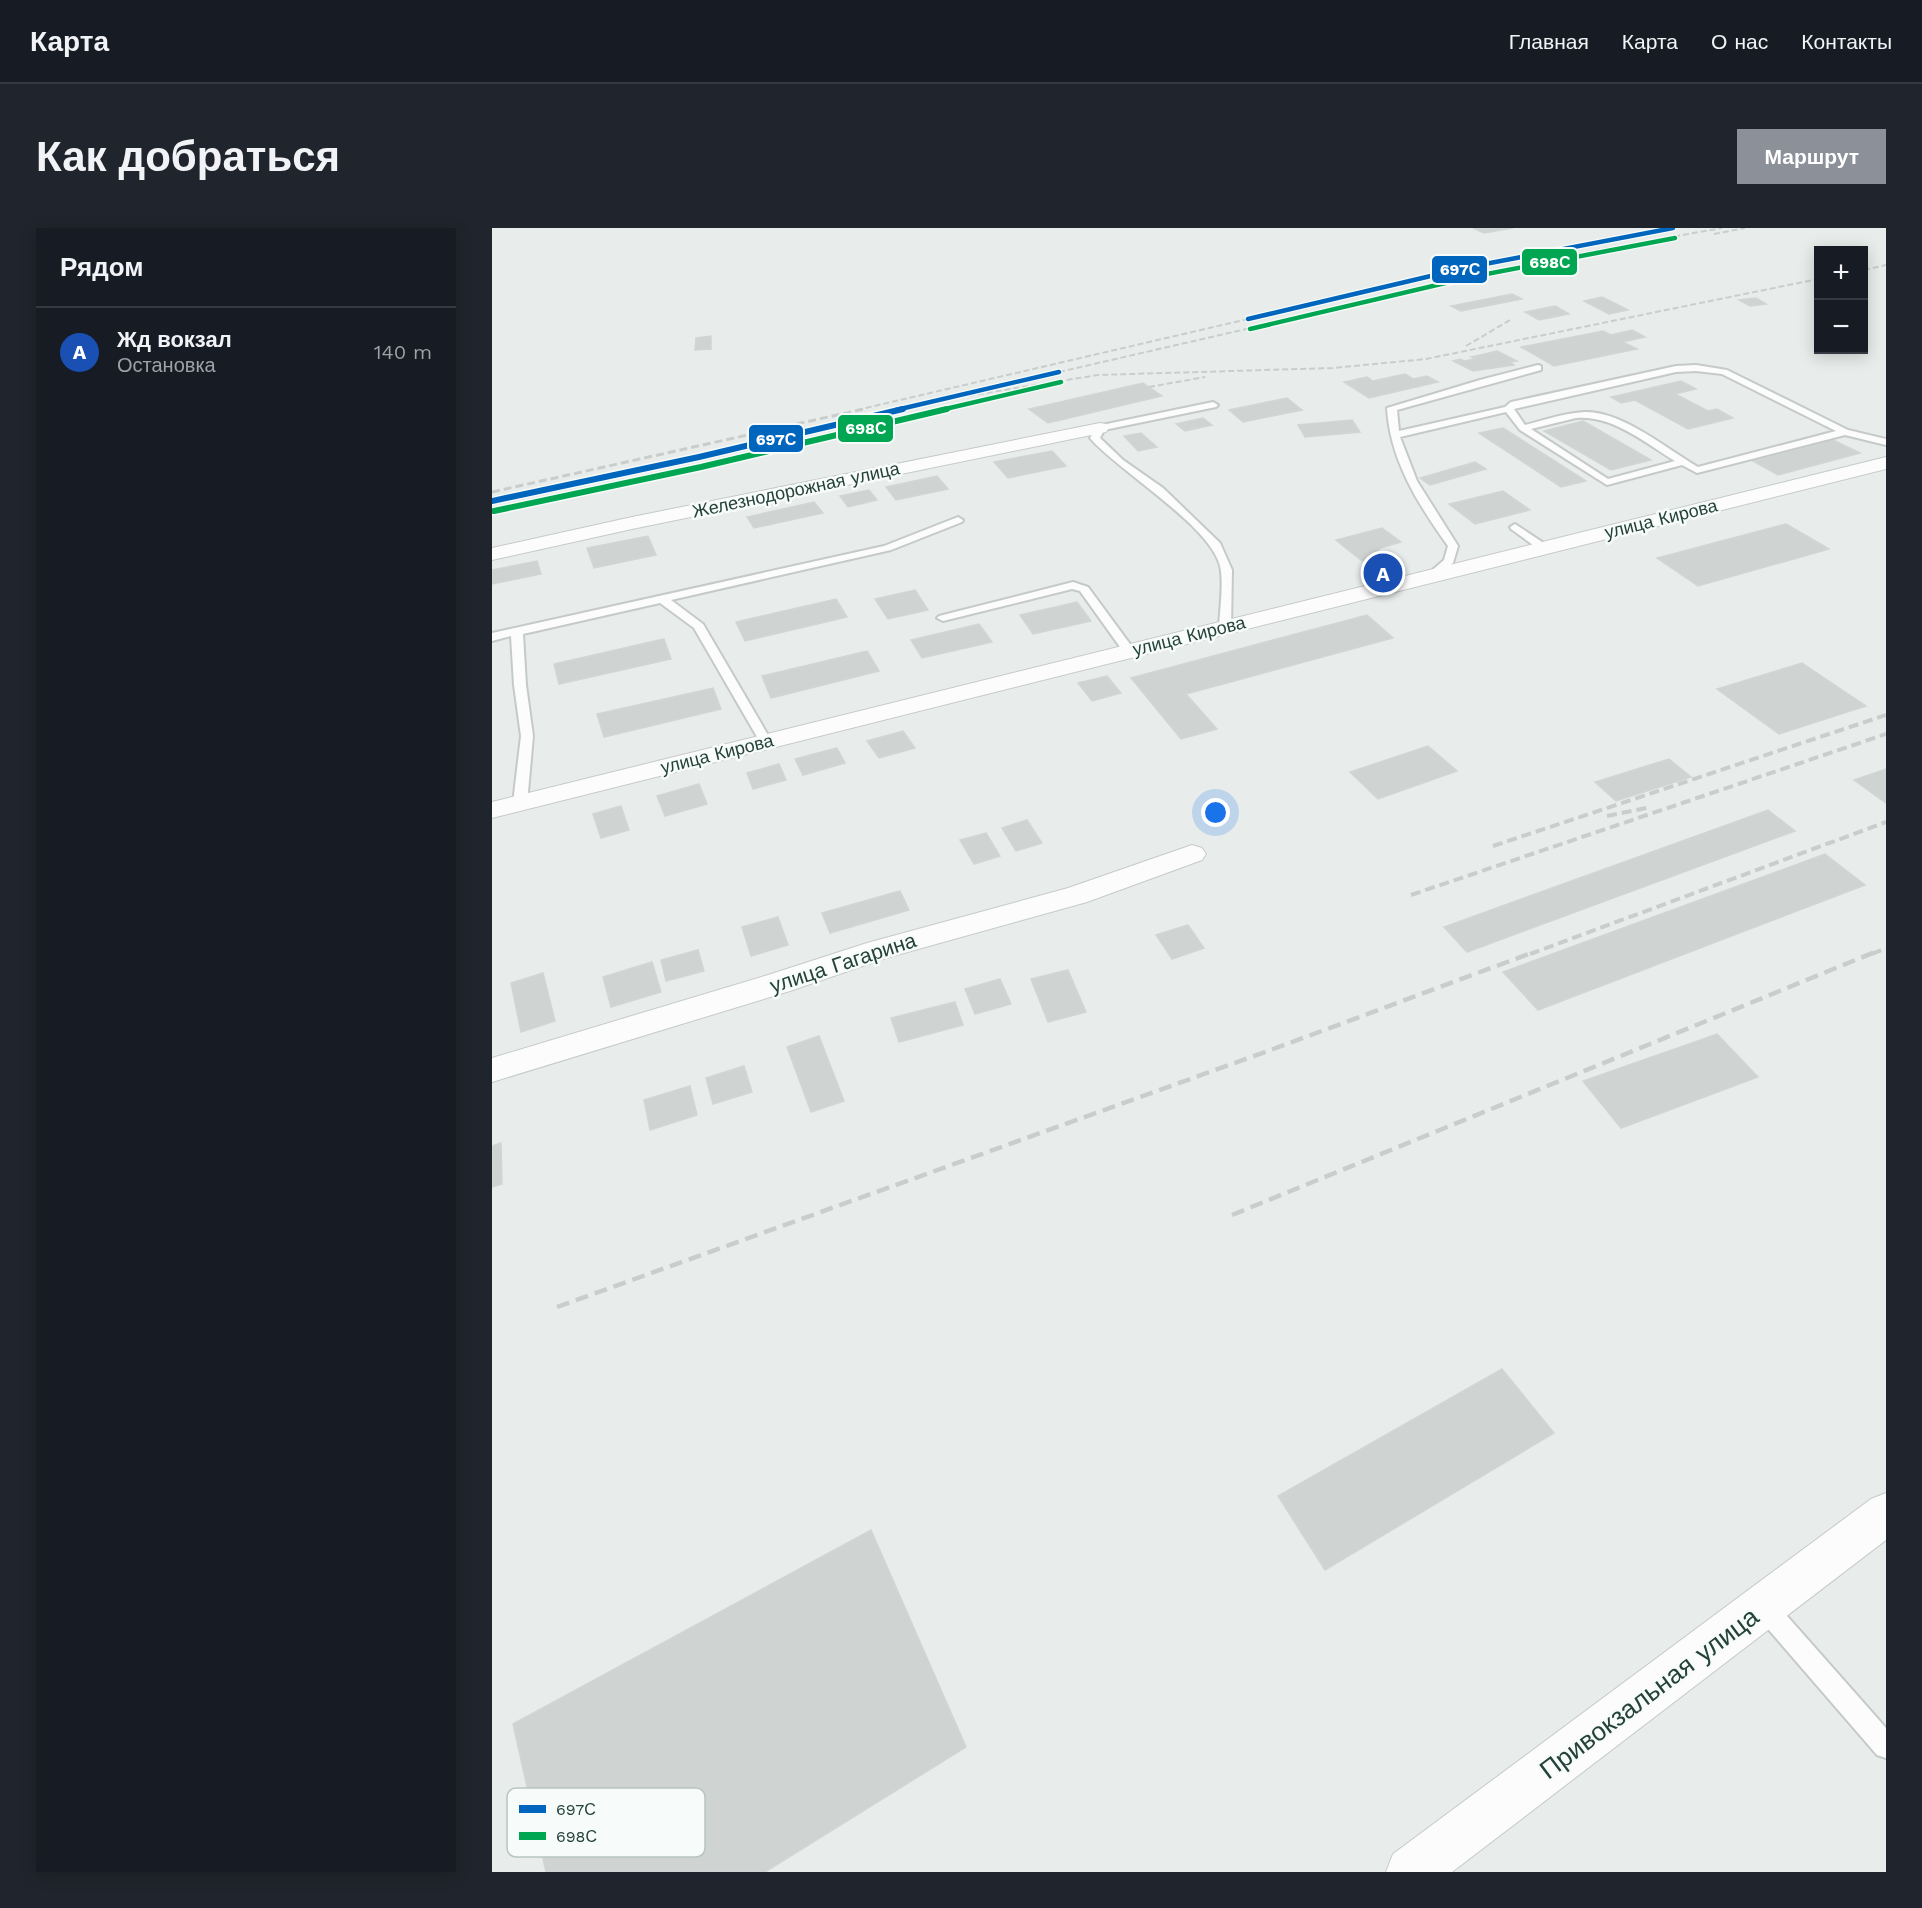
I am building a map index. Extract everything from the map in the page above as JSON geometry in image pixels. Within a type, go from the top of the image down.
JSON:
[{"type":"street","name":"Железнодорожная улица","points":[[492,554],[632,523],[1100,428]]},
{"type":"street","name":"улица Кирова","points":[[492,810],[1886,463]]},
{"type":"street","name":"улица Гагарина","points":[[492,1070],[779,983],[877,950],[1077,895],[1192,854]]},
{"type":"street","name":"Привокзальная улица","points":[[1411,1872],[1886,1514]]},
{"type":"lane","points":[[1431,576],[1449,561],[1454,546],[1430,514],[1405,462],[1395,435],[1392,408],[1454,391],[1494,376],[1538,368]]},
{"type":"lane","points":[[1395,435],[1509,409],[1511,405],[1676,369],[1696,368],[1724,372],[1845,432],[1886,442]]},
{"type":"lane","points":[[1213,405],[1100,428],[1095,438],[1120,462],[1159,490],[1216,545],[1227,570],[1225,627]]},
{"type":"lane","points":[[1509,409],[1513,418],[1523,428],[1607,482],[1683,462]]},
{"type":"lane","points":[[1523,428],[1579,416],[1602,417],[1696,470],[1845,432]]},
{"type":"lane","points":[[492,637],[887,548],[958,520]]},
{"type":"lane","points":[[1515,527],[1544,548]]},
{"type":"lane","points":[[943,618],[1073,585],[1084,589],[1129,651]]},
{"type":"lane","points":[[662,599],[699,626],[766,742]]},
{"type":"lane","points":[[517,631],[520,685],[527,736],[520,803]]},
{"type":"lane","points":[[1763,1606],[1886,1746]]},
{"type":"building","points":[[1473,228],[1513,228],[1484,233]]},
{"type":"building","points":[[1512,294],[1522,299],[1461,311],[1451,306]]},
{"type":"building","points":[[1602,297],[1628,310],[1609,314],[1584,301]]},
{"type":"building","points":[[1756,298],[1766,304],[1750,306],[1739,300]]},
{"type":"building","points":[[1555,306],[1569,314],[1539,320],[1525,312]]},
{"type":"building","points":[[1632,330],[1645,337],[1623,342],[1637,349],[1554,366],[1521,347],[1603,331],[1611,335]]},
{"type":"building","points":[[711,336],[711,349],[695,350],[696,338]]},
{"type":"building","points":[[1497,351],[1517,361],[1510,362],[1514,365],[1473,371],[1453,361],[1475,359],[1471,357]]},
{"type":"building","points":[[1405,374],[1413,379],[1427,376],[1438,382],[1369,398],[1344,382],[1367,377],[1373,381]]},
{"type":"building","points":[[1681,381],[1696,389],[1675,394],[1708,411],[1717,409],[1733,418],[1688,429],[1635,400],[1621,403],[1611,397]]},
{"type":"building","points":[[1143,383],[1162,396],[1048,423],[1029,409]]},
{"type":"building","points":[[1287,398],[1302,410],[1243,422],[1229,410]]},
{"type":"building","points":[[1203,418],[1212,425],[1185,431],[1176,424]]},
{"type":"building","points":[[1352,420],[1360,432],[1305,437],[1298,425]]},
{"type":"building","points":[[1583,421],[1651,460],[1611,470],[1544,431]]},
{"type":"building","points":[[1503,428],[1586,481],[1561,487],[1479,433]]},
{"type":"building","points":[[1141,433],[1157,447],[1138,451],[1124,436]]},
{"type":"building","points":[[1833,440],[1860,453],[1778,475],[1753,461]]},
{"type":"building","points":[[1052,451],[1066,466],[1008,478],[994,462]]},
{"type":"building","points":[[1475,462],[1486,469],[1430,485],[1420,478]]},
{"type":"building","points":[[937,476],[948,489],[896,500],[886,487]]},
{"type":"building","points":[[869,490],[877,500],[848,507],[840,496]]},
{"type":"building","points":[[1503,491],[1530,510],[1475,524],[1449,504]]},
{"type":"building","points":[[814,502],[823,513],[754,528],[747,517]]},
{"type":"building","points":[[1786,524],[1829,549],[1698,586],[1657,558]]},
{"type":"building","points":[[1382,528],[1401,542],[1377,549],[1385,555],[1362,561],[1336,540]]},
{"type":"building","points":[[648,536],[656,555],[594,568],[587,548]]},
{"type":"building","points":[[537,561],[541,574],[492,584],[492,570]]},
{"type":"building","points":[[915,590],[928,610],[888,619],[875,599]]},
{"type":"building","points":[[836,599],[847,617],[745,641],[736,622]]},
{"type":"building","points":[[1077,602],[1091,621],[1033,634],[1020,615]]},
{"type":"building","points":[[1367,615],[1393,638],[1186,694],[1217,729],[1181,739],[1131,678]]},
{"type":"building","points":[[979,624],[992,642],[922,658],[911,640]]},
{"type":"building","points":[[664,639],[671,659],[559,684],[554,664]]},
{"type":"building","points":[[867,651],[879,671],[771,698],[762,676]]},
{"type":"building","points":[[1802,663],[1866,706],[1779,734],[1717,689]]},
{"type":"building","points":[[1107,676],[1121,693],[1092,701],[1078,683]]},
{"type":"building","points":[[713,688],[721,709],[604,737],[597,714]]},
{"type":"building","points":[[903,731],[915,748],[879,758],[867,741]]},
{"type":"building","points":[[1428,746],[1457,771],[1378,799],[1350,772]]},
{"type":"building","points":[[837,748],[845,763],[803,775],[795,759]]},
{"type":"building","points":[[1669,759],[1691,777],[1616,801],[1595,782]]},
{"type":"building","points":[[779,764],[786,780],[753,789],[747,773]]},
{"type":"building","points":[[1886,769],[1886,803],[1854,780]]},
{"type":"building","points":[[699,784],[707,804],[665,816],[657,796]]},
{"type":"building","points":[[621,806],[629,830],[601,838],[593,814]]},
{"type":"building","points":[[1768,810],[1795,831],[1467,952],[1444,927]]},
{"type":"building","points":[[1027,820],[1042,843],[1016,851],[1002,828]]},
{"type":"building","points":[[986,833],[1000,856],[974,864],[960,840]]},
{"type":"building","points":[[1825,854],[1865,885],[1538,1010],[1503,972]]},
{"type":"building","points":[[900,891],[909,910],[830,933],[822,913]]},
{"type":"building","points":[[778,917],[788,945],[751,956],[742,927]]},
{"type":"building","points":[[1188,925],[1204,948],[1172,959],[1156,935]]},
{"type":"building","points":[[698,950],[704,971],[666,981],[661,960]]},
{"type":"building","points":[[652,962],[661,992],[611,1007],[603,977]]},
{"type":"building","points":[[1068,970],[1086,1012],[1048,1022],[1031,979]]},
{"type":"building","points":[[543,973],[555,1021],[521,1032],[511,983]]},
{"type":"building","points":[[1000,979],[1011,1004],[975,1014],[965,989]]},
{"type":"building","points":[[955,1002],[963,1025],[899,1042],[891,1018]]},
{"type":"building","points":[[1717,1034],[1758,1077],[1621,1128],[1583,1081]]},
{"type":"building","points":[[819,1036],[844,1101],[811,1112],[787,1047]]},
{"type":"building","points":[[744,1066],[752,1092],[713,1104],[706,1078]]},
{"type":"building","points":[[690,1086],[697,1115],[650,1130],[644,1100]]},
{"type":"building","points":[[501,1143],[502,1184],[492,1187],[492,1146]]},
{"type":"building","points":[[1502,1369],[1554,1433],[1325,1570],[1278,1496]]},
{"type":"building","points":[[871,1530],[966,1747],[765,1872],[546,1872],[543,1857],[705,1857],[705,1788],[527,1788],[513,1724]]},
{"type":"railway","points":[[1059,372],[1564,256],[1722,228]]},
{"type":"railway","points":[[1714,234],[1745,228]]},
{"type":"railway","points":[[1868,269],[1886,265]]},
{"type":"railway","points":[[960,397],[1098,375],[1333,368],[1426,359],[1814,280]]},
{"type":"railway","points":[[857,410],[1248,319]]},
{"type":"railway","points":[[1466,346],[1510,320]]},
{"type":"railway","points":[[1149,387],[1205,377]]},
{"type":"railway","points":[[492,492],[864,409]]},
{"type":"railway","points":[[1493,846],[1886,715]]},
{"type":"railway","points":[[1411,895],[1886,734]]},
{"type":"railway","points":[[1607,816],[1651,807]]},
{"type":"railway","points":[[1530,954],[1886,822]]},
{"type":"railway","points":[[1872,954],[1886,948]]},
{"type":"railway","points":[[557,1307],[1268,1051],[1534,952]]},
{"type":"railway","points":[[1232,1215],[1875,952]]},
{"type":"transit line","name":"697С","points":[[1248,319],[1469,267],[1673,228]]},
{"type":"transit line","name":"698С","points":[[1250,329],[1471,277],[1675,238]]},
{"type":"transit line","name":"697С","points":[[492,501],[699,457],[1059,372]]},
{"type":"transit line","name":"698С","points":[[494,511],[701,467],[1061,382]]},
{"type":"place","name":"Жд вокзал","points":[[1383,573]]}]
